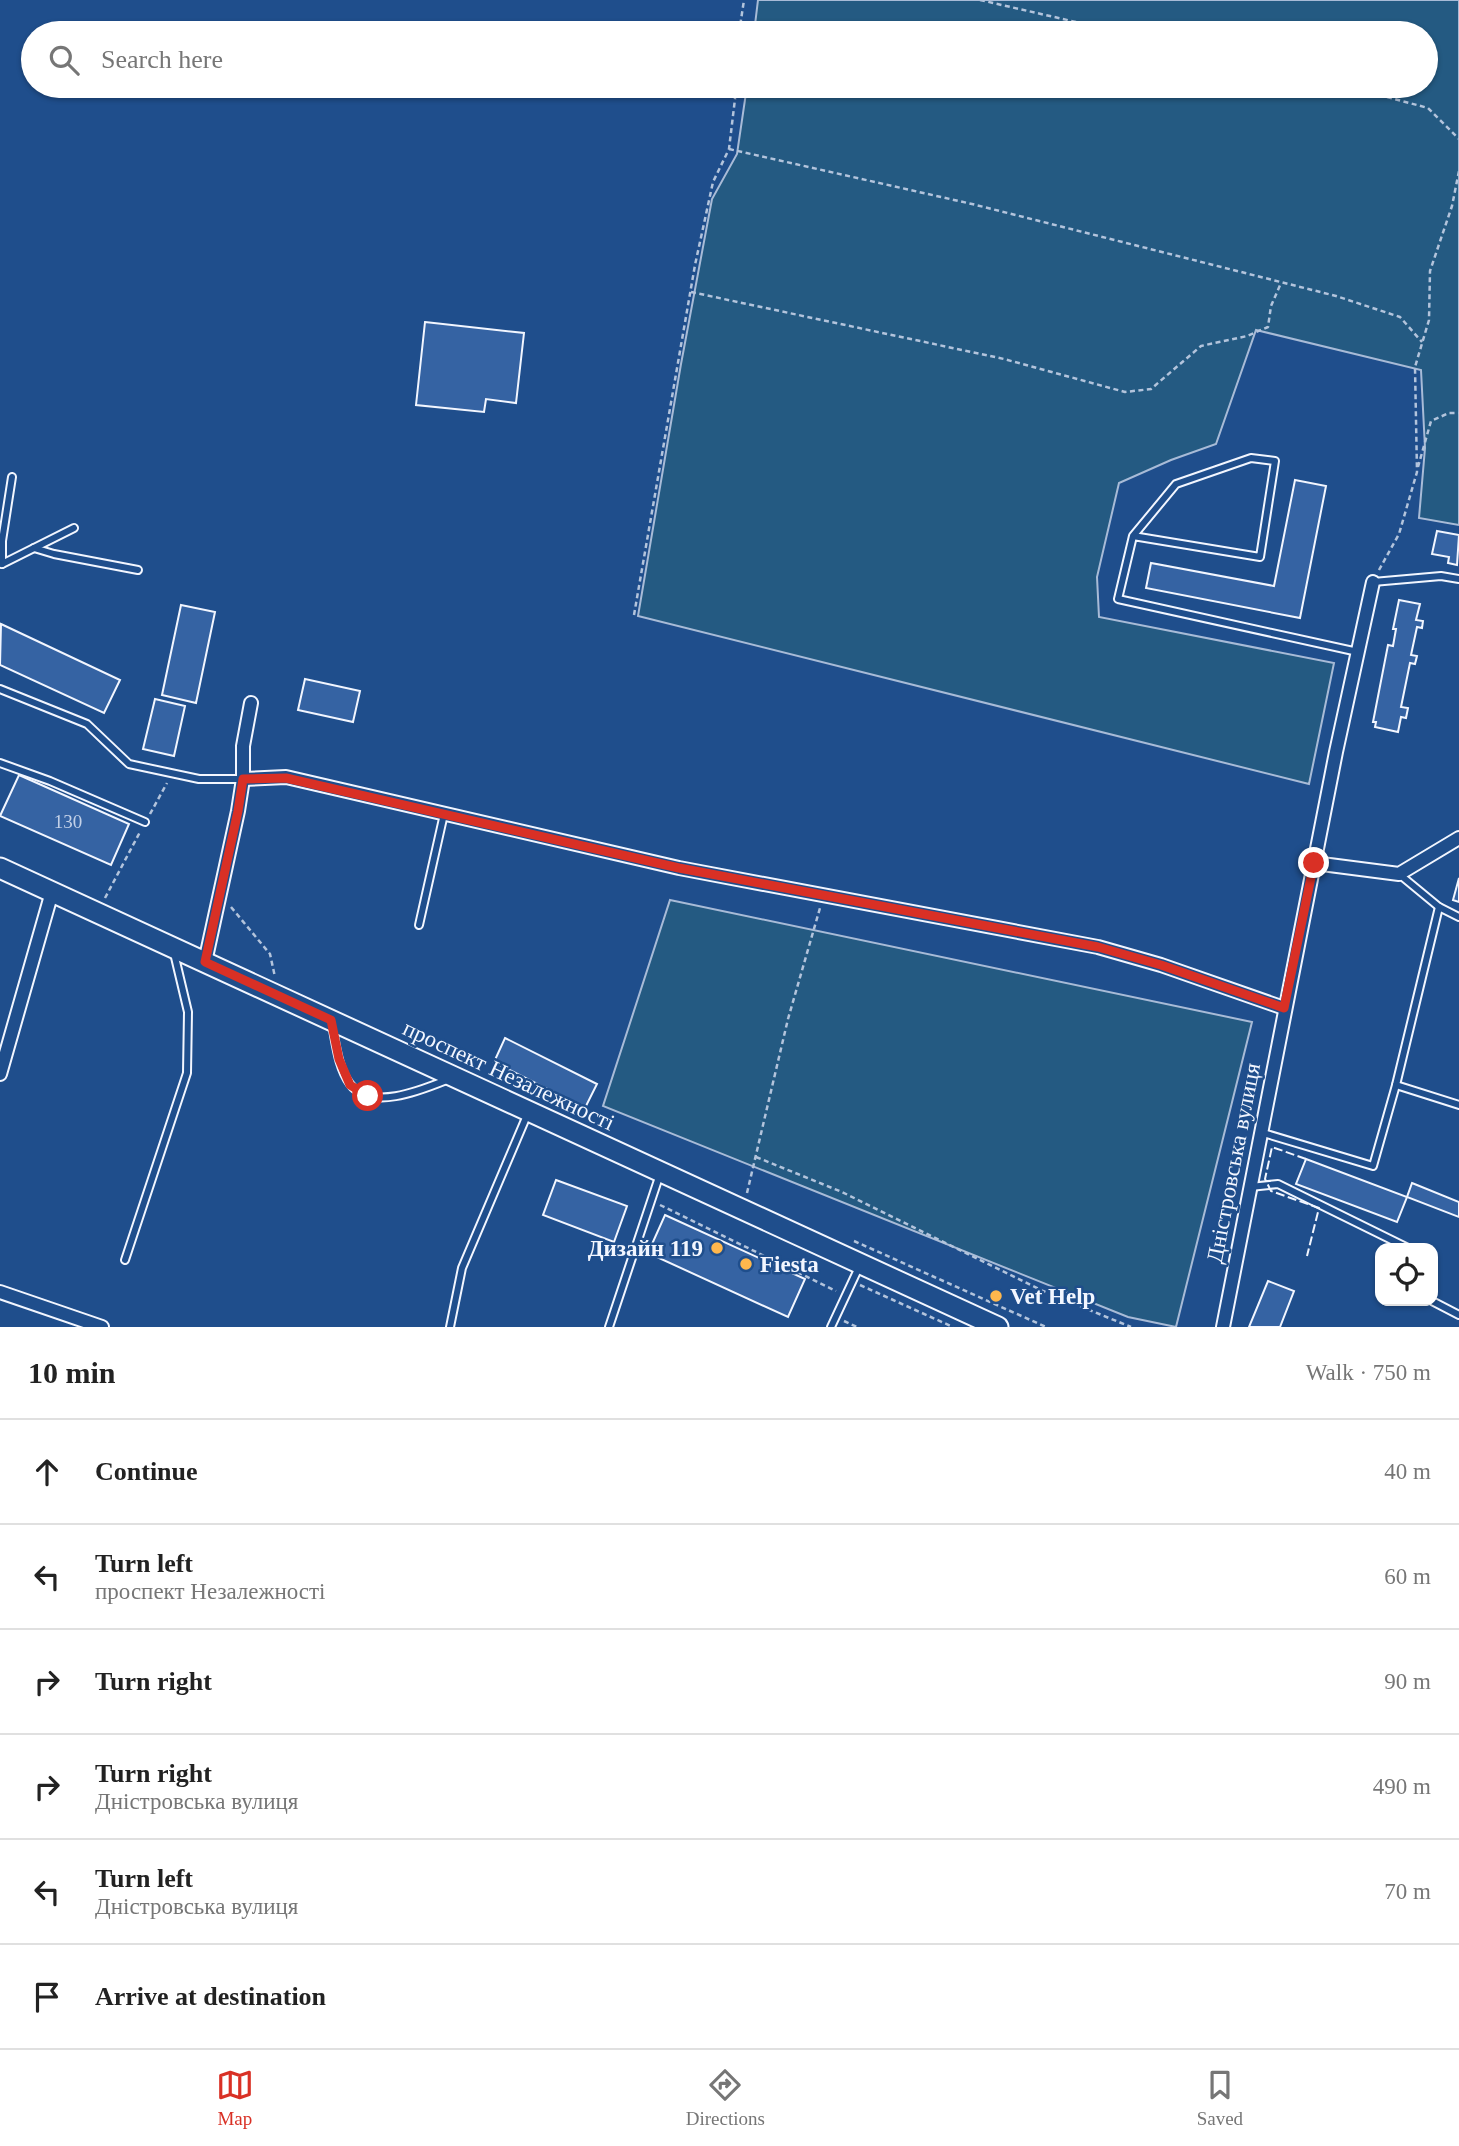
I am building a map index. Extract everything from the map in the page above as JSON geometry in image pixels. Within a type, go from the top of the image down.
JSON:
[{"type":"main road","name":"проспект Незалежності","points":[[0,868],[998,1327]]},
{"type":"street","name":"Дністровська вулиця","points":[[1223,1327],[1284,1008],[1373,582]]},
{"type":"street","points":[[205,962],[238,811],[243,779],[243,746],[251,703]]},
{"type":"street","points":[[243,779],[286,778],[679,868],[1098,947],[1161,965],[1284,1008]]},
{"type":"street","points":[[1314,863],[1399,874],[1459,838]]},
{"type":"street","points":[[0,1074],[52,892]]},
{"type":"street","points":[[0,1292],[102,1327]]},
{"type":"lane","points":[[1133,536],[1260,557],[1275,461],[1251,458],[1176,484],[1133,536],[1118,598],[1358,652]]},
{"type":"lane","points":[[12,477],[1,565],[74,528]]},
{"type":"lane","points":[[34,548],[138,570]]},
{"type":"lane","points":[[1373,582],[1441,576],[1459,579]]},
{"type":"lane","points":[[0,689],[87,724],[129,764],[199,779],[243,779]]},
{"type":"lane","points":[[0,755],[0,764],[50,781],[145,822]]},
{"type":"lane","points":[[419,925],[444,814]]},
{"type":"lane","points":[[1399,874],[1439,907],[1459,917]]},
{"type":"lane","points":[[1260,1132],[1373,1167],[1396,1085],[1439,907]]},
{"type":"lane","points":[[125,1260],[187,1073],[188,1013],[173,947]]},
{"type":"lane","points":[[331,1020],[339,1059],[350,1085],[368,1096],[389,1097],[421,1090],[454,1077]]},
{"type":"lane","points":[[1396,1085],[1459,1105]]},
{"type":"lane","points":[[450,1327],[462,1268],[529,1111]]},
{"type":"lane","points":[[609,1327],[661,1172]]},
{"type":"lane","points":[[1249,1188],[1278,1184],[1398,1243]]},
{"type":"lane","points":[[831,1327],[860,1264]]},
{"type":"lane","points":[[1438,1304],[1459,1315]]},
{"type":"path","points":[[741,21],[744,0]]},
{"type":"path","points":[[980,0],[1072,21]]},
{"type":"path","points":[[634,615],[691,292],[713,182],[729,149],[735,98]]},
{"type":"path","points":[[1391,98],[1428,108],[1459,139]]},
{"type":"path","points":[[729,149],[972,204],[1336,296],[1400,317],[1422,342]]},
{"type":"path","points":[[1417,472],[1415,367],[1429,320],[1430,271],[1452,206],[1459,172]]},
{"type":"path","points":[[691,292],[1004,359],[1125,393],[1151,389],[1201,346],[1247,336],[1268,327],[1271,306],[1281,283]]},
{"type":"path","points":[[1373,582],[1399,534],[1431,421],[1449,413],[1459,413]]},
{"type":"path","points":[[104,899],[172,774]]},
{"type":"path","points":[[220,894],[270,954],[275,978]]},
{"type":"path","points":[[746,1199],[789,1020],[824,895]]},
{"type":"path","points":[[756,1157],[842,1192],[1043,1291],[1131,1327]]},
{"type":"path","points":[[652,1201],[846,1296]]},
{"type":"path","points":[[852,1282],[953,1327]]},
{"type":"path","points":[[835,1317],[857,1327]]},
{"type":"shaded area","points":[[758,0],[1459,0],[1459,525],[1419,518],[1425,448],[1421,370],[1256,330],[1216,444],[1119,483],[1097,577],[1099,617],[1334,663],[1309,784],[638,616],[712,199],[737,154],[745,98],[1438,98],[1438,21],[755,21]]},
{"type":"shaded area","points":[[670,900],[1252,1022],[1176,1327],[1128,1317],[603,1106]]},
{"type":"building","points":[[425,322],[524,333],[516,403],[486,399],[484,412],[416,405]]},
{"type":"building","points":[[1295,480],[1326,486],[1300,618],[1146,588],[1151,563],[1274,586]]},
{"type":"building","points":[[1437,531],[1459,535],[1457,565],[1448,563],[1449,557],[1432,554]]},
{"type":"building","points":[[1399,600],[1420,604],[1416,620],[1423,621],[1422,628],[1417,627],[1411,655],[1417,656],[1415,664],[1410,663],[1401,707],[1408,708],[1406,718],[1401,717],[1398,732],[1375,727],[1376,722],[1373,722],[1388,645],[1393,646],[1396,629],[1393,629]]},
{"type":"building","points":[[181,605],[215,612],[196,703],[162,695]]},
{"type":"building","points":[[1,624],[120,680],[104,713],[0,665]]},
{"type":"building","points":[[305,679],[360,691],[353,722],[298,710]]},
{"type":"building","points":[[155,699],[185,706],[174,756],[143,749]]},
{"type":"building","points":[[19,775],[129,824],[111,865],[0,816]]},
{"type":"building","points":[[1459,878],[1459,902],[1453,900]]},
{"type":"building","points":[[505,1038],[597,1084],[585,1108],[494,1062]]},
{"type":"building","points":[[1306,1159],[1407,1197],[1397,1222],[1296,1184]]},
{"type":"building","points":[[556,1180],[627,1206],[614,1242],[543,1215]]},
{"type":"building","points":[[1412,1183],[1459,1202],[1459,1217],[1407,1197]]},
{"type":"building","points":[[665,1215],[805,1279],[788,1317],[648,1253]]},
{"type":"building","points":[[1268,1281],[1294,1291],[1280,1327],[1249,1327]]},
{"type":"fence","points":[[1306,1159],[1272,1147],[1265,1179],[1271,1191],[1319,1208],[1307,1256]]},
{"type":"place","name":"Дизайн 119","points":[[717,1248]]},
{"type":"place","name":"Fiesta","points":[[746,1264]]},
{"type":"place","name":"Vet Help","points":[[996,1296]]},
{"type":"route","points":[[368,1096],[350,1085],[339,1059],[331,1020],[205,962],[243,779],[286,778],[679,868],[1098,947],[1161,965],[1284,1008],[1314,863]]}]
